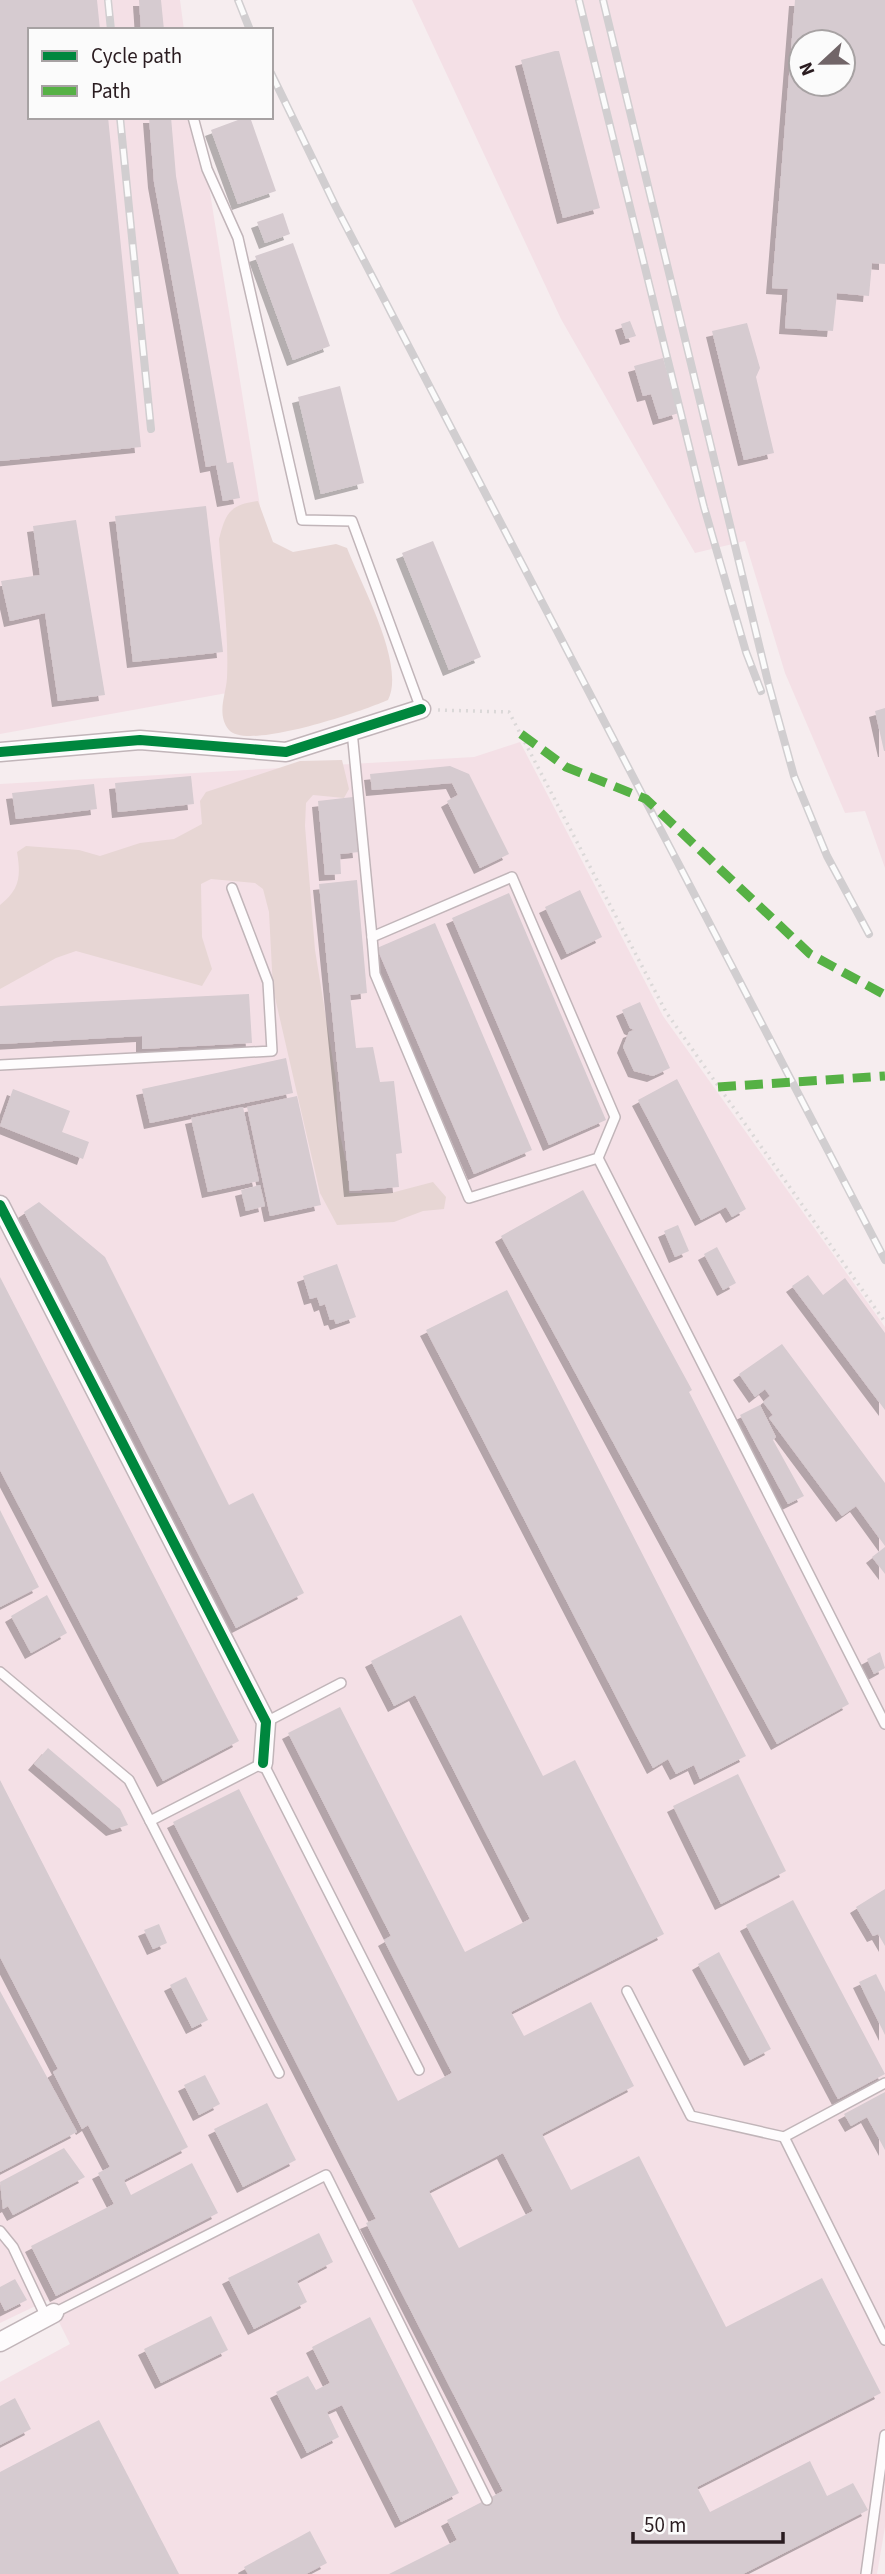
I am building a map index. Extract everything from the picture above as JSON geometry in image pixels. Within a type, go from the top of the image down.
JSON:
[{"type":"street","points":[[0,752],[140,740],[286,752],[421,709]]},
{"type":"street","points":[[0,1205],[266,1723],[263,1763]]},
{"type":"street","points":[[0,2342],[50,2315]]},
{"type":"lane","points":[[194,119],[206,169],[238,238],[302,520],[352,521],[421,709]]},
{"type":"lane","points":[[352,731],[374,974],[469,1198],[598,1158]]},
{"type":"lane","points":[[372,937],[512,877],[615,1117],[598,1158],[885,1724]]},
{"type":"lane","points":[[0,1065],[272,1051],[268,982],[232,888]]},
{"type":"lane","points":[[0,1672],[129,1780],[279,2073]]},
{"type":"lane","points":[[266,1723],[341,1683]]},
{"type":"lane","points":[[150,1821],[263,1763],[419,2070]]},
{"type":"lane","points":[[627,1991],[691,2116],[783,2137],[885,2082]]},
{"type":"lane","points":[[783,2137],[885,2340]]},
{"type":"lane","points":[[0,2231],[13,2247],[50,2315],[326,2175],[487,2500]]},
{"type":"lane","points":[[866,2574],[885,2435]]},
{"type":"path","points":[[421,709],[509,712],[666,1012],[885,1322]]},
{"type":"shaded area","points":[[0,0],[180,0],[184,28],[28,28],[28,119],[198,119],[288,682],[0,734]]},
{"type":"shaded area","points":[[412,0],[885,0],[885,868],[865,811],[845,813],[785,673],[745,541],[695,553],[561,319]]},
{"type":"shaded area","points":[[258,501],[273,542],[293,552],[336,544],[347,548],[387,646],[392,685],[388,700],[331,720],[281,733],[240,735],[229,730],[225,724],[222,711],[227,678],[227,643],[219,539],[224,522],[231,511],[241,505]]},
{"type":"shaded area","points":[[520,742],[663,1016],[885,1327],[885,2527],[877,2574],[0,2574],[0,2382],[70,2344],[48,2300],[0,2323],[0,784],[474,757]]},
{"type":"shaded area","points":[[342,760],[349,789],[344,798],[313,795],[306,803],[305,826],[315,950],[336,1080],[338,1126],[347,1166],[349,1193],[391,1193],[433,1182],[446,1197],[444,1209],[423,1211],[394,1222],[337,1225],[320,1193],[273,989],[269,912],[263,889],[255,883],[211,879],[201,884],[202,937],[212,969],[202,986],[76,951],[56,958],[0,989],[0,905],[15,888],[19,875],[17,852],[26,846],[79,850],[100,856],[140,843],[174,839],[202,824],[200,801],[206,792],[300,761]]},
{"type":"building","points":[[0,0],[97,0],[100,28],[28,28],[28,119],[108,119],[141,447],[0,461]]},
{"type":"building","points":[[139,0],[161,0],[164,28],[141,28]]},
{"type":"building","points":[[795,0],[885,0],[885,264],[872,263],[869,296],[837,293],[833,331],[785,328],[788,289],[772,288],[787,98],[857,98],[857,28],[793,28]]},
{"type":"building","points":[[559,51],[600,208],[563,218],[521,60]]},
{"type":"building","points":[[149,119],[171,119],[176,176],[227,463],[233,462],[240,498],[223,501],[216,465],[206,467],[154,182]]},
{"type":"building","points":[[241,119],[251,119],[276,191],[238,204],[211,130]]},
{"type":"building","points":[[283,213],[290,234],[265,243],[257,222]]},
{"type":"building","points":[[293,243],[330,346],[293,360],[255,256]]},
{"type":"building","points":[[630,321],[636,336],[626,339],[621,324]]},
{"type":"building","points":[[747,323],[760,368],[756,377],[774,453],[744,460],[712,331]]},
{"type":"building","points":[[663,358],[679,413],[659,419],[651,394],[643,396],[634,366]]},
{"type":"building","points":[[340,386],[364,483],[321,494],[298,397]]},
{"type":"building","points":[[206,506],[223,652],[133,662],[115,516]]},
{"type":"building","points":[[76,520],[105,695],[58,701],[45,613],[10,621],[1,581],[40,575],[33,526]]},
{"type":"building","points":[[433,541],[481,657],[449,670],[402,553]]},
{"type":"building","points":[[885,708],[885,751],[884,751],[875,711]]},
{"type":"building","points":[[450,766],[469,774],[509,854],[480,868],[447,801],[458,795],[452,783],[372,790],[370,774]]},
{"type":"building","points":[[191,776],[194,804],[118,812],[115,783]]},
{"type":"building","points":[[94,784],[97,809],[16,819],[12,793]]},
{"type":"building","points":[[353,797],[359,852],[340,854],[341,874],[325,875],[318,801]]},
{"type":"building","points":[[357,880],[367,993],[350,995],[356,1048],[373,1047],[380,1082],[394,1081],[402,1153],[396,1154],[399,1187],[350,1191],[319,884]]},
{"type":"building","points":[[580,890],[602,937],[567,954],[545,907]]},
{"type":"building","points":[[509,893],[606,1120],[549,1145],[452,918]]},
{"type":"building","points":[[435,923],[532,1150],[474,1174],[377,948]]},
{"type":"building","points":[[249,994],[252,1043],[142,1049],[142,1036],[0,1044],[0,1006]]},
{"type":"building","points":[[640,1002],[670,1068],[653,1076],[634,1071],[623,1047],[629,1032],[634,1030],[630,1028],[622,1010]]},
{"type":"building","points":[[286,1058],[293,1093],[150,1123],[142,1089]]},
{"type":"building","points":[[677,1079],[746,1209],[732,1217],[726,1207],[701,1220],[638,1100]]},
{"type":"building","points":[[13,1089],[70,1111],[62,1132],[89,1142],[83,1159],[0,1126]]},
{"type":"building","points":[[297,1096],[321,1205],[270,1216],[247,1107]]},
{"type":"building","points":[[243,1107],[259,1181],[208,1192],[191,1118]]},
{"type":"building","points":[[260,1185],[265,1206],[246,1211],[241,1190]]},
{"type":"building","points":[[583,1190],[692,1390],[689,1392],[849,1704],[777,1744],[501,1236]]},
{"type":"building","points":[[39,1202],[105,1257],[229,1505],[253,1493],[304,1593],[236,1628],[24,1212]]},
{"type":"building","points":[[678,1225],[689,1251],[675,1257],[664,1231]]},
{"type":"building","points":[[717,1247],[736,1283],[723,1290],[704,1254]]},
{"type":"building","points":[[337,1264],[356,1317],[336,1324],[334,1319],[330,1320],[325,1304],[320,1306],[317,1297],[310,1299],[303,1276]]},
{"type":"building","points":[[808,1275],[823,1295],[845,1278],[885,1333],[885,1410],[792,1286]]},
{"type":"building","points":[[0,1277],[239,1741],[163,1781],[0,1470]]},
{"type":"building","points":[[507,1290],[746,1756],[700,1779],[694,1765],[676,1774],[668,1759],[653,1768],[426,1330]]},
{"type":"building","points":[[782,1344],[885,1483],[885,1546],[856,1506],[842,1516],[769,1418],[773,1415],[763,1402],[770,1396],[765,1389],[755,1397],[739,1374]]},
{"type":"building","points":[[760,1405],[776,1437],[773,1440],[804,1496],[788,1504],[740,1415]]},
{"type":"building","points":[[0,1510],[39,1587],[0,1607]]},
{"type":"building","points":[[885,1547],[885,1574],[872,1557]]},
{"type":"building","points":[[47,1595],[67,1633],[31,1653],[11,1616]]},
{"type":"building","points":[[461,1615],[543,1776],[575,1760],[664,1934],[511,2012],[524,2036],[591,2002],[634,2086],[542,2134],[571,2190],[639,2156],[726,2327],[822,2278],[881,2393],[697,2487],[710,2512],[810,2461],[827,2496],[853,2483],[868,2510],[743,2574],[389,2574],[457,2540],[447,2520],[503,2491],[366,2223],[376,2219],[173,1822],[239,1789],[398,2101],[452,2073],[384,1940],[391,1936],[288,1733],[340,1707],[465,1952],[530,1919],[415,1695],[394,1706],[371,1661]],"holes":[[[503,2153],[533,2211],[459,2248],[429,2191]]]},
{"type":"building","points":[[880,1652],[885,1668],[874,1674],[867,1659]]},
{"type":"building","points":[[48,1748],[120,1809],[128,1825],[112,1830],[34,1764]]},
{"type":"building","points":[[738,1774],[786,1871],[721,1904],[673,1806]]},
{"type":"building","points":[[0,1780],[188,2147],[124,2180],[131,2195],[192,2163],[218,2213],[56,2296],[31,2246],[114,2204],[98,2173],[110,2167],[88,2125],[82,2129],[53,2072],[58,2069],[0,1957]]},
{"type":"building","points":[[885,1889],[885,1946],[878,1934],[873,1936],[856,1907]]},
{"type":"building","points":[[793,1900],[885,2074],[838,2099],[746,1925]]},
{"type":"building","points":[[159,1924],[167,1943],[153,1949],[144,1930]]},
{"type":"building","points":[[719,1952],[771,2049],[750,2060],[698,1964]]},
{"type":"building","points":[[876,1974],[885,1992],[885,2035],[859,1982]]},
{"type":"building","points":[[186,1977],[208,2020],[192,2028],[170,1985]]},
{"type":"building","points":[[0,1991],[77,2132],[0,2172]]},
{"type":"building","points":[[205,2075],[220,2104],[199,2115],[184,2085]]},
{"type":"building","points":[[885,2092],[885,2150],[867,2117],[851,2126],[844,2114]]},
{"type":"building","points":[[267,2103],[296,2160],[243,2187],[214,2129]]},
{"type":"building","points":[[64,2148],[85,2177],[13,2215],[8,2206],[3,2209],[0,2182]]},
{"type":"building","points":[[319,2233],[333,2262],[297,2281],[307,2302],[254,2329],[228,2278]]},
{"type":"building","points":[[15,2279],[27,2300],[5,2311],[0,2301],[0,2287]]},
{"type":"building","points":[[211,2316],[228,2350],[161,2383],[144,2349]]},
{"type":"building","points":[[370,2317],[459,2493],[401,2522],[342,2405],[327,2412],[339,2437],[307,2453],[276,2392],[308,2376],[316,2390],[330,2383],[312,2347]]},
{"type":"building","points":[[15,2398],[31,2429],[0,2445],[0,2406]]},
{"type":"building","points":[[99,2420],[179,2574],[0,2574],[0,2472]]},
{"type":"building","points":[[310,2531],[327,2563],[306,2574],[248,2574],[244,2567]]},
{"type":"railway","points":[[108,0],[111,28]]},
{"type":"railway","points":[[238,0],[249,28]]},
{"type":"railway","points":[[579,0],[704,507],[746,652],[761,691]]},
{"type":"railway","points":[[603,0],[768,682],[794,776],[827,856],[869,934]]},
{"type":"railway","points":[[273,77],[336,207],[885,1260]]},
{"type":"railway","points":[[120,119],[151,429]]},
{"type":"marked path","points":[[521,734],[566,767],[646,799],[810,954],[885,995]]},
{"type":"marked path","points":[[718,1087],[885,1076]]},
{"type":"cycle path","points":[[0,752],[140,740],[286,752],[421,709]]},
{"type":"cycle path","points":[[0,1205],[266,1722],[263,1763]]}]
